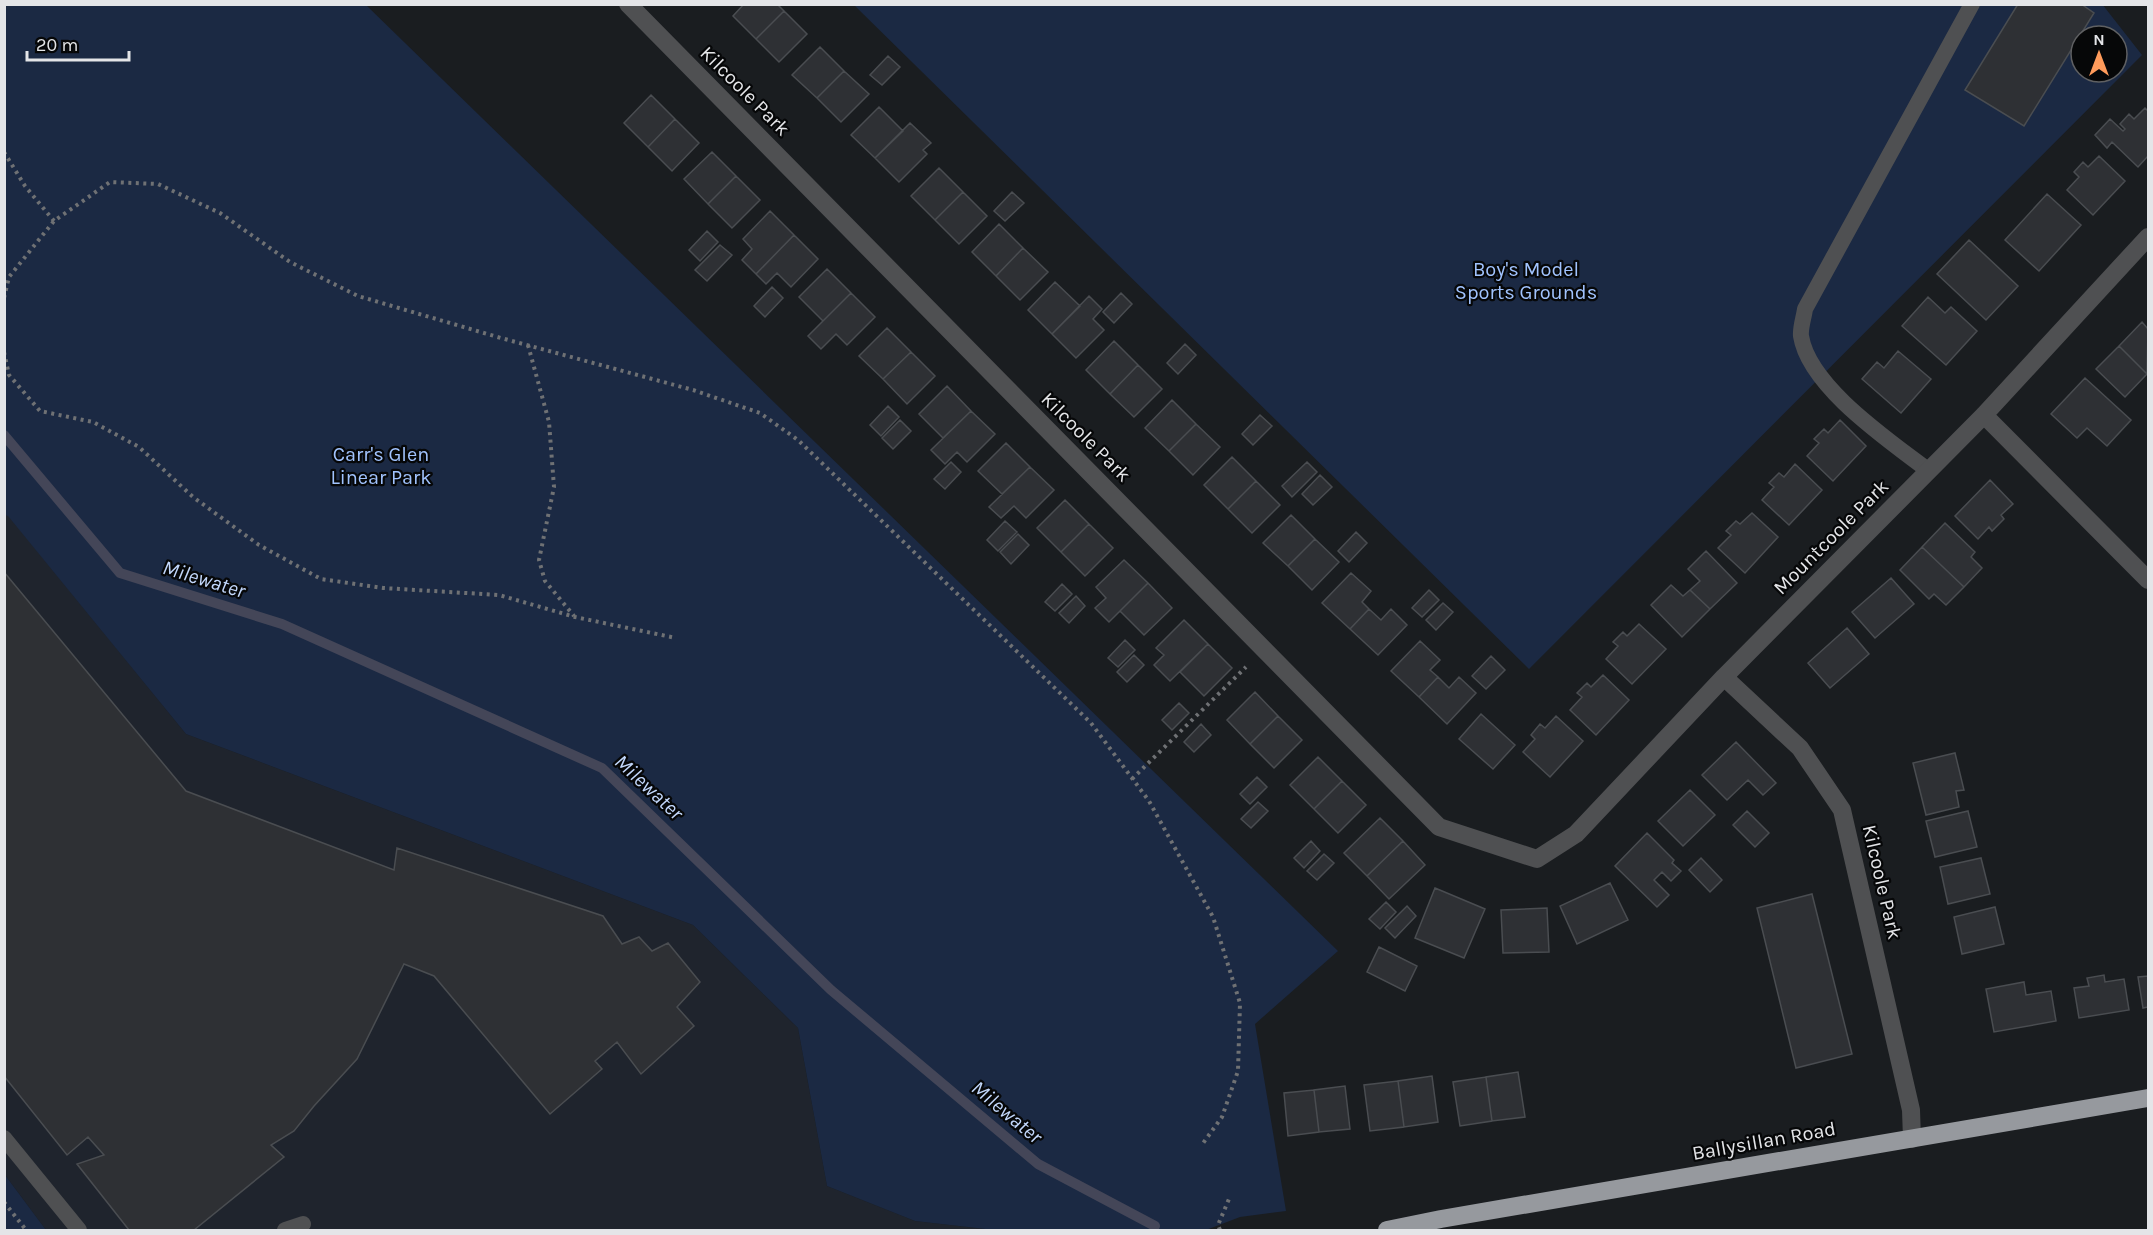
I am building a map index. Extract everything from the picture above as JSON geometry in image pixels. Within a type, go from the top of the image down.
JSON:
[{"type":"highway","name":"Ballysillan Road","points":[[1387,1230],[2148,1098]]},
{"type":"street","name":"Kilcoole Park","points":[[628,4],[1439,827],[1537,859]]},
{"type":"street","name":"Mountcoole Park","points":[[1537,859],[1576,834],[1724,677],[1984,415],[2148,237]]},
{"type":"street","points":[[1984,415],[2148,580]]},
{"type":"street","name":"Kilcoole Park","points":[[1724,677],[1800,748],[1842,810],[1911,1110],[1912,1139]]},
{"type":"lane","points":[[1929,471],[1862,419],[1820,377],[1808,356],[1801,335],[1805,309],[1972,4]]},
{"type":"lane","points":[[4,1138],[79,1230]]},
{"type":"lane","points":[[285,1230],[303,1224]]},
{"type":"path","points":[[4,152],[25,186],[54,221]]},
{"type":"path","points":[[4,298],[9,277],[54,221],[110,182],[158,184],[220,213],[290,262],[358,296],[704,394],[760,413],[788,433],[832,472],[1091,723],[1149,801],[1213,917],[1240,1003],[1238,1071],[1222,1117],[1201,1146]]},
{"type":"path","points":[[528,345],[549,422],[554,487],[539,560],[545,581],[574,617]]},
{"type":"path","points":[[4,352],[9,375],[40,411],[93,422],[139,447],[193,497],[221,518],[259,545],[321,579],[383,588],[499,595],[574,617],[676,638]]},
{"type":"path","points":[[1132,779],[1263,649]]},
{"type":"path","points":[[1220,1230],[1218,1225],[1229,1199]]},
{"type":"path","points":[[4,1202],[26,1230]]},
{"type":"shaded area","points":[[4,515],[8,515],[186,734],[693,925],[798,1028],[827,1186],[915,1221],[994,1230],[46,1230],[5,1175]]},
{"type":"green space","name":"Boy's Model Sports Grounds","points":[[2102,4],[2118,24],[2069,24],[2069,84],[2113,84],[1529,669],[854,5]]},
{"type":"green space","name":"Carr's Glen Linear Park","points":[[4,5],[366,5],[1338,951],[1255,1024],[1286,1211],[1240,1217],[1206,1230],[994,1230],[915,1221],[827,1186],[798,1028],[693,925],[186,734],[5,515]]},
{"type":"green space","name":"Boy's Model Sports Grounds","points":[[2129,38],[2142,55],[2129,68]]},
{"type":"green space","points":[[5,1175],[46,1230],[6,1230]]},
{"type":"building","points":[[744,4],[777,4],[784,11],[756,39],[733,16]]},
{"type":"building","points":[[2018,4],[2081,4],[2094,13],[2087,24],[2069,24],[2069,53],[2024,126],[1965,90]]},
{"type":"building","points":[[784,11],[807,34],[779,62],[756,39]]},
{"type":"building","points":[[820,47],[844,71],[817,98],[792,75]]},
{"type":"building","points":[[888,56],[900,67],[882,85],[870,75]]},
{"type":"building","points":[[844,71],[869,94],[841,122],[817,98]]},
{"type":"building","points":[[651,95],[675,119],[648,147],[624,123]]},
{"type":"building","points":[[879,107],[903,131],[875,158],[851,135]]},
{"type":"building","points":[[2145,108],[2148,111],[2148,156],[2138,167],[2112,142],[2107,148],[2095,135],[2110,119],[2123,131],[2125,129],[2120,124],[2129,114],[2134,119]]},
{"type":"building","points":[[675,119],[699,143],[672,171],[648,147]]},
{"type":"building","points":[[910,123],[931,143],[923,150],[927,154],[899,182],[875,158]]},
{"type":"building","points":[[712,152],[736,176],[708,204],[684,179]]},
{"type":"building","points":[[2099,156],[2125,181],[2093,215],[2067,190],[2079,177],[2074,172],[2083,162],[2088,167]]},
{"type":"building","points":[[939,168],[963,192],[935,220],[911,196]]},
{"type":"building","points":[[736,176],[760,200],[732,228],[708,204]]},
{"type":"building","points":[[963,192],[987,216],[959,244],[935,220]]},
{"type":"building","points":[[1012,192],[1024,203],[1005,221],[994,211]]},
{"type":"building","points":[[2047,194],[2081,225],[2039,271],[2005,240]]},
{"type":"building","points":[[770,211],[794,235],[756,274],[742,260],[752,249],[743,239]]},
{"type":"building","points":[[999,224],[1023,248],[996,276],[972,252]]},
{"type":"building","points":[[707,231],[718,242],[700,261],[689,250]]},
{"type":"building","points":[[794,235],[818,259],[791,287],[777,273],[766,284],[756,274]]},
{"type":"building","points":[[1969,240],[2018,286],[1986,320],[1937,274]]},
{"type":"building","points":[[720,245],[732,255],[707,281],[695,270]]},
{"type":"building","points":[[1023,248],[1048,272],[1020,300],[996,276]]},
{"type":"building","points":[[827,269],[851,293],[823,321],[799,297]]},
{"type":"building","points":[[1055,282],[1080,306],[1052,334],[1028,310]]},
{"type":"building","points":[[772,287],[783,298],[765,317],[754,306]]},
{"type":"building","points":[[851,293],[875,317],[847,345],[836,334],[821,349],[808,336]]},
{"type":"building","points":[[1121,293],[1132,304],[1114,323],[1103,312]]},
{"type":"building","points":[[1089,296],[1102,309],[1093,319],[1104,330],[1076,358],[1052,334]]},
{"type":"building","points":[[1928,297],[1945,313],[1951,307],[1977,331],[1946,365],[1902,326]]},
{"type":"building","points":[[2142,322],[2148,329],[2147,374],[2119,346]]},
{"type":"building","points":[[887,328],[911,352],[883,379],[859,356]]},
{"type":"building","points":[[1114,341],[1138,365],[1110,394],[1086,370]]},
{"type":"building","points":[[1185,344],[1196,355],[1178,374],[1167,363]]},
{"type":"building","points":[[2119,346],[2147,374],[2125,397],[2096,369]]},
{"type":"building","points":[[1898,351],[1931,379],[1901,413],[1862,379],[1877,362],[1884,368]]},
{"type":"building","points":[[911,352],[935,376],[907,404],[883,379]]},
{"type":"building","points":[[1138,365],[1162,389],[1134,417],[1110,394]]},
{"type":"building","points":[[2085,378],[2131,420],[2107,446],[2087,428],[2077,438],[2051,414]]},
{"type":"building","points":[[947,386],[971,411],[943,438],[919,414]]},
{"type":"building","points":[[1172,400],[1196,424],[1169,451],[1145,428]]},
{"type":"building","points":[[888,406],[899,417],[881,436],[870,425]]},
{"type":"building","points":[[971,411],[995,434],[967,462],[957,452],[945,464],[931,450]]},
{"type":"building","points":[[1260,415],[1272,426],[1253,445],[1242,434]]},
{"type":"building","points":[[900,420],[911,431],[893,449],[882,438]]},
{"type":"building","points":[[1840,420],[1866,446],[1833,481],[1807,456],[1819,443],[1814,439],[1824,429],[1828,433]]},
{"type":"building","points":[[1196,424],[1220,447],[1193,475],[1169,451]]},
{"type":"building","points":[[1006,443],[1030,467],[1002,494],[978,471]]},
{"type":"building","points":[[1232,457],[1256,481],[1228,509],[1204,485]]},
{"type":"building","points":[[951,462],[961,472],[945,489],[934,479]]},
{"type":"building","points":[[1307,462],[1317,472],[1292,497],[1282,486]]},
{"type":"building","points":[[1795,464],[1822,490],[1789,525],[1762,500],[1774,487],[1769,483],[1779,473],[1784,477]]},
{"type":"building","points":[[1030,467],[1054,490],[1026,518],[1014,506],[1001,518],[989,507]]},
{"type":"building","points":[[1320,475],[1332,487],[1313,505],[1302,494]]},
{"type":"building","points":[[1990,480],[2013,504],[2001,515],[2004,519],[1992,531],[1989,527],[1978,539],[1955,516]]},
{"type":"building","points":[[1256,481],[1280,505],[1252,533],[1228,509]]},
{"type":"building","points":[[1065,500],[1089,524],[1061,552],[1037,528]]},
{"type":"building","points":[[1752,513],[1778,537],[1745,573],[1718,548],[1731,535],[1726,531],[1736,521],[1740,524]]},
{"type":"building","points":[[1291,515],[1315,539],[1288,566],[1263,543]]},
{"type":"building","points":[[1005,521],[1017,532],[998,551],[987,540]]},
{"type":"building","points":[[1945,523],[1975,552],[1971,557],[1982,568],[1964,587],[1922,547]]},
{"type":"building","points":[[1089,524],[1113,548],[1085,576],[1061,552]]},
{"type":"building","points":[[1356,532],[1367,543],[1349,562],[1338,551]]},
{"type":"building","points":[[1018,534],[1029,545],[1011,564],[1000,552]]},
{"type":"building","points":[[1315,539],[1339,562],[1312,590],[1288,566]]},
{"type":"building","points":[[1922,547],[1964,587],[1946,605],[1934,594],[1929,599],[1900,570]]},
{"type":"building","points":[[1706,551],[1737,583],[1710,609],[1690,590],[1700,581],[1688,569]]},
{"type":"building","points":[[1124,560],[1148,583],[1109,622],[1095,608],[1106,598],[1096,587]]},
{"type":"building","points":[[4,572],[186,791],[394,870],[397,848],[603,916],[622,944],[639,937],[652,951],[668,943],[700,982],[677,1007],[694,1026],[641,1074],[617,1042],[595,1061],[602,1069],[550,1114],[434,976],[404,964],[357,1059],[294,1131],[271,1145],[284,1157],[194,1230],[129,1230],[77,1164],[104,1155],[88,1137],[67,1155],[4,1076]]},
{"type":"building","points":[[1351,573],[1371,591],[1362,602],[1369,609],[1350,629],[1322,603]]},
{"type":"building","points":[[1891,578],[1914,604],[1875,638],[1852,612]]},
{"type":"building","points":[[1148,583],[1172,608],[1144,635],[1120,611]]},
{"type":"building","points":[[1062,584],[1072,594],[1055,611],[1045,602]]},
{"type":"building","points":[[1671,585],[1683,596],[1690,590],[1710,609],[1682,637],[1651,605]]},
{"type":"building","points":[[1429,590],[1439,600],[1422,617],[1412,608]]},
{"type":"building","points":[[1076,596],[1085,606],[1069,623],[1059,613]]},
{"type":"building","points":[[1443,603],[1453,612],[1436,630],[1426,620]]},
{"type":"building","points":[[1369,609],[1381,620],[1391,609],[1407,625],[1378,655],[1350,629]]},
{"type":"building","points":[[1184,620],[1208,644],[1170,681],[1154,665],[1164,655],[1156,648]]},
{"type":"building","points":[[1639,624],[1666,649],[1632,684],[1606,659],[1618,646],[1613,642],[1623,632],[1627,636]]},
{"type":"building","points":[[1847,628],[1869,654],[1830,688],[1808,663]]},
{"type":"building","points":[[1125,640],[1135,650],[1118,667],[1108,658]]},
{"type":"building","points":[[1420,641],[1440,660],[1430,670],[1438,677],[1419,697],[1391,671]]},
{"type":"building","points":[[1208,644],[1232,668],[1204,696],[1180,672]]},
{"type":"building","points":[[1134,655],[1144,665],[1127,682],[1117,672]]},
{"type":"building","points":[[1491,656],[1505,670],[1486,689],[1472,676]]},
{"type":"building","points":[[1603,675],[1629,700],[1596,735],[1570,710],[1582,697],[1577,693],[1587,683],[1591,687]]},
{"type":"building","points":[[1438,677],[1449,688],[1459,677],[1476,693],[1447,724],[1419,697]]},
{"type":"building","points":[[1255,692],[1278,716],[1250,744],[1227,720]]},
{"type":"building","points":[[1179,703],[1189,713],[1172,730],[1162,720]]},
{"type":"building","points":[[1481,714],[1515,745],[1493,769],[1459,739]]},
{"type":"building","points":[[1278,716],[1302,740],[1274,768],[1250,744]]},
{"type":"building","points":[[1556,716],[1583,741],[1550,777],[1523,752],[1535,739],[1531,735],[1540,724],[1545,728]]},
{"type":"building","points":[[1201,724],[1211,735],[1194,752],[1184,742]]},
{"type":"building","points":[[1736,742],[1776,783],[1763,795],[1748,780],[1727,800],[1702,775]]},
{"type":"building","points":[[1955,753],[1964,790],[1956,791],[1959,807],[1926,815],[1913,763]]},
{"type":"building","points":[[1318,757],[1342,781],[1314,809],[1290,785]]},
{"type":"building","points":[[1257,777],[1267,787],[1250,804],[1240,794]]},
{"type":"building","points":[[1342,781],[1366,805],[1338,833],[1314,809]]},
{"type":"building","points":[[1690,790],[1715,815],[1683,846],[1658,821]]},
{"type":"building","points":[[1258,802],[1268,811],[1251,828],[1241,819]]},
{"type":"building","points":[[1747,811],[1769,833],[1755,847],[1733,825]]},
{"type":"building","points":[[1968,811],[1977,847],[1935,857],[1926,821]]},
{"type":"building","points":[[1380,818],[1403,841],[1367,876],[1344,853]]},
{"type":"building","points":[[1647,833],[1674,860],[1672,863],[1681,871],[1671,881],[1662,872],[1654,880],[1669,895],[1657,907],[1615,866]]},
{"type":"building","points":[[1311,841],[1320,851],[1304,868],[1294,858]]},
{"type":"building","points":[[1403,841],[1425,865],[1389,899],[1367,876]]},
{"type":"building","points":[[1324,854],[1334,863],[1317,880],[1307,871]]},
{"type":"building","points":[[1701,858],[1722,880],[1710,892],[1689,870]]},
{"type":"building","points":[[1981,858],[1990,894],[1948,904],[1940,867]]},
{"type":"building","points":[[1610,883],[1628,920],[1577,944],[1560,906]]},
{"type":"building","points":[[1435,888],[1485,909],[1464,958],[1415,938]]},
{"type":"building","points":[[1812,894],[1852,1054],[1796,1068],[1757,908]]},
{"type":"building","points":[[1386,902],[1396,912],[1380,929],[1369,919]]},
{"type":"building","points":[[1407,906],[1416,916],[1395,938],[1385,928]]},
{"type":"building","points":[[1995,907],[2004,944],[1962,954],[1954,917]]},
{"type":"building","points":[[1547,908],[1549,952],[1503,953],[1501,910]]},
{"type":"building","points":[[1379,947],[1417,966],[1405,991],[1367,972]]},
{"type":"building","points":[[2104,975],[2105,982],[2124,979],[2129,1010],[2079,1018],[2074,988],[2089,986],[2087,978]]},
{"type":"building","points":[[2148,976],[2148,1007],[2143,1008],[2138,977]]},
{"type":"building","points":[[2024,982],[2026,995],[2051,991],[2056,1021],[1994,1032],[1986,989]]},
{"type":"building","points":[[1518,1072],[1525,1117],[1492,1121],[1486,1077]]},
{"type":"building","points":[[1432,1076],[1438,1122],[1404,1127],[1398,1081]]},
{"type":"building","points":[[1486,1077],[1492,1121],[1460,1126],[1453,1082]]},
{"type":"building","points":[[1398,1081],[1404,1127],[1370,1131],[1364,1085]]},
{"type":"building","points":[[1345,1086],[1350,1129],[1319,1132],[1314,1090]]},
{"type":"building","points":[[1314,1090],[1319,1132],[1288,1136],[1284,1093]]},
{"type":"waterway","name":"Milewater","points":[[4,435],[120,573],[282,624],[602,768],[831,990],[1038,1164],[1155,1226]]}]
